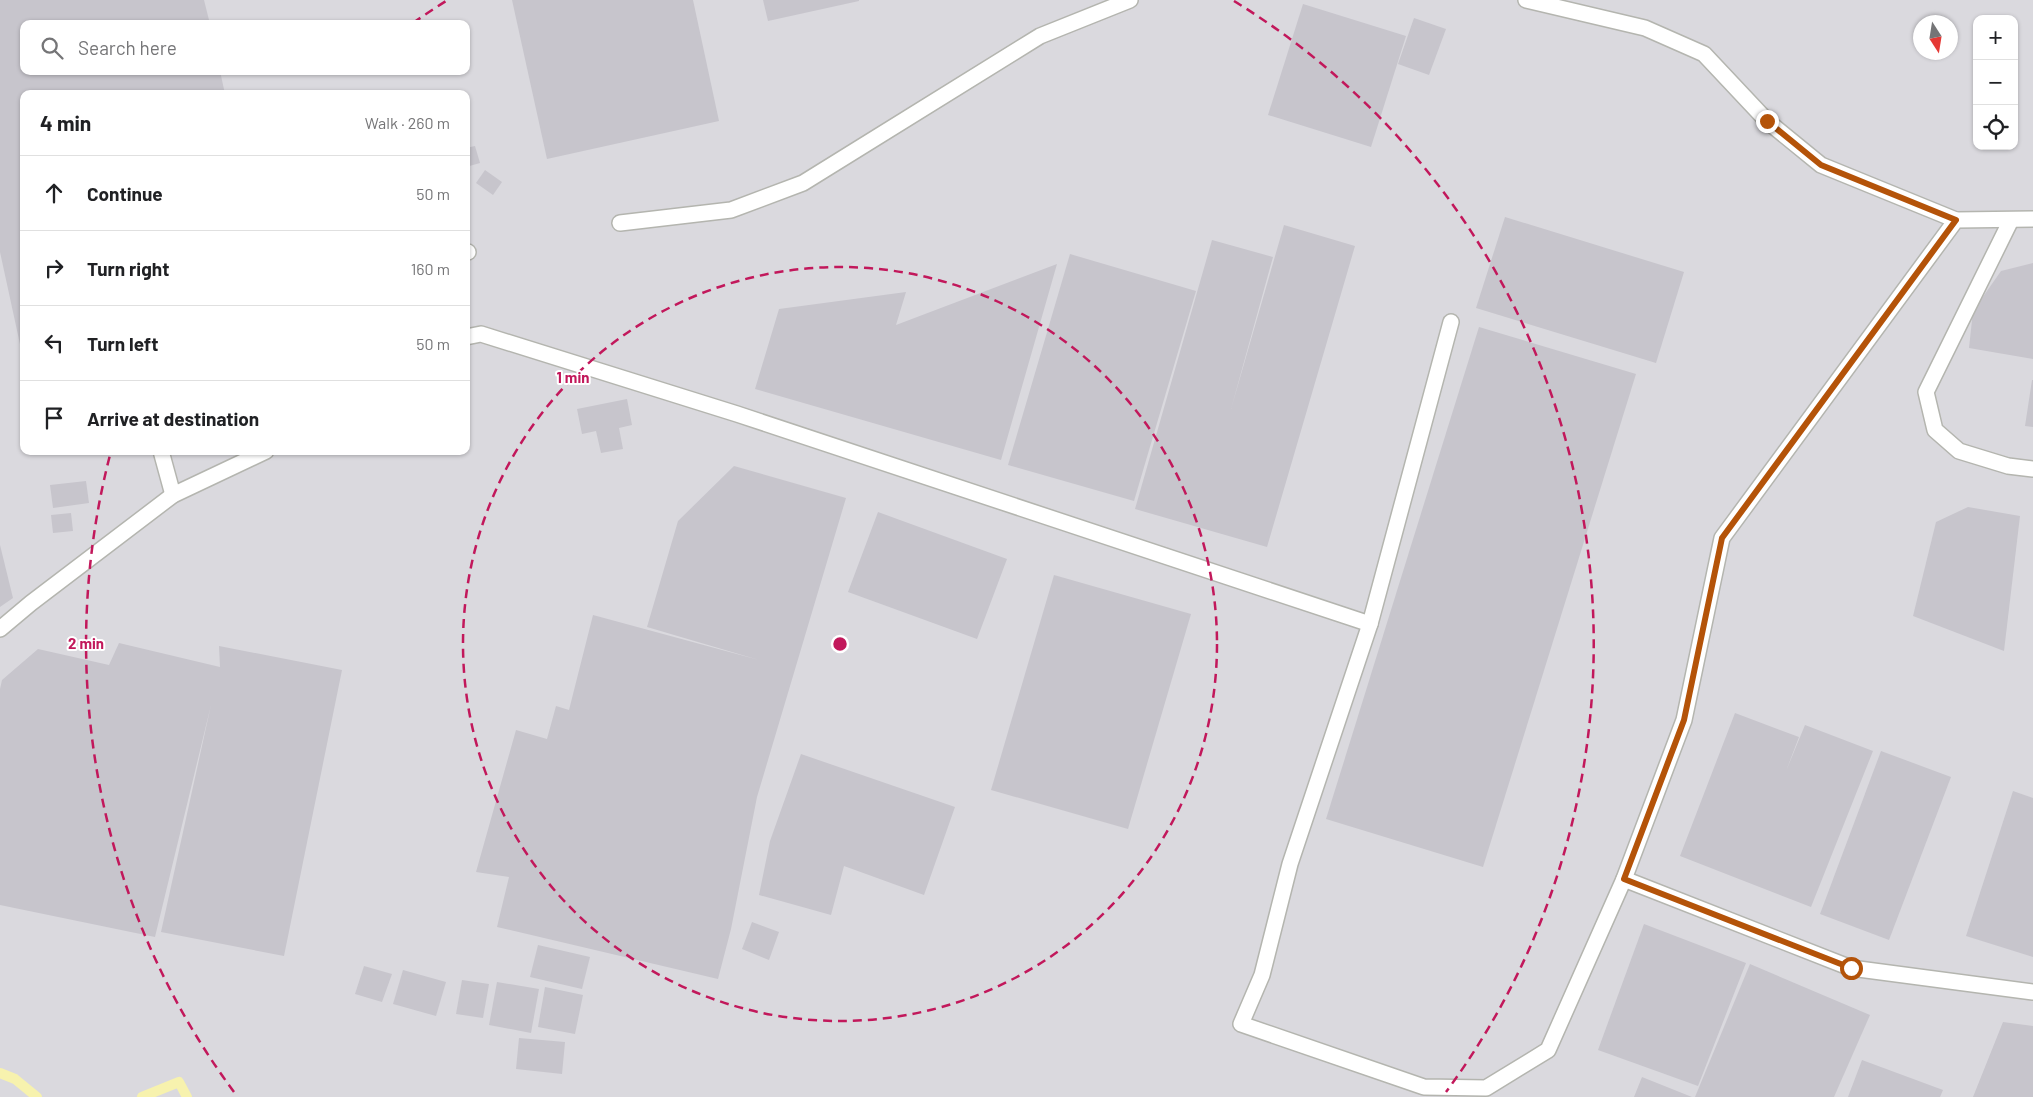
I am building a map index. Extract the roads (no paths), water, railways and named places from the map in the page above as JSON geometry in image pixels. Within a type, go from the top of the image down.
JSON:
[{"type":"lane","points":[[620,223],[731,210],[803,183],[1040,36],[1130,0]]},
{"type":"lane","points":[[1526,0],[1645,28],[1704,54],[1767,121],[1821,165],[1956,220],[2033,219]]},
{"type":"lane","points":[[1451,322],[1370,624],[1290,864],[1262,975],[1240,1024],[1424,1087],[1486,1088],[1548,1050],[1624,879],[1684,720],[1722,538],[1956,220]]},
{"type":"lane","points":[[2011,220],[1926,392],[1935,430],[1959,451],[2008,466],[2033,470]]},
{"type":"lane","points":[[470,336],[481,334],[737,414],[1370,624]]},
{"type":"lane","points":[[162,455],[173,495]]},
{"type":"lane","points":[[0,629],[31,603],[173,495],[258,455]]},
{"type":"lane","points":[[1624,879],[1851,968],[2033,992]]},
{"type":"waterway","points":[[0,1073],[15,1079],[37,1097]]},
{"type":"waterway","points":[[142,1097],[179,1082],[187,1097]]}]
